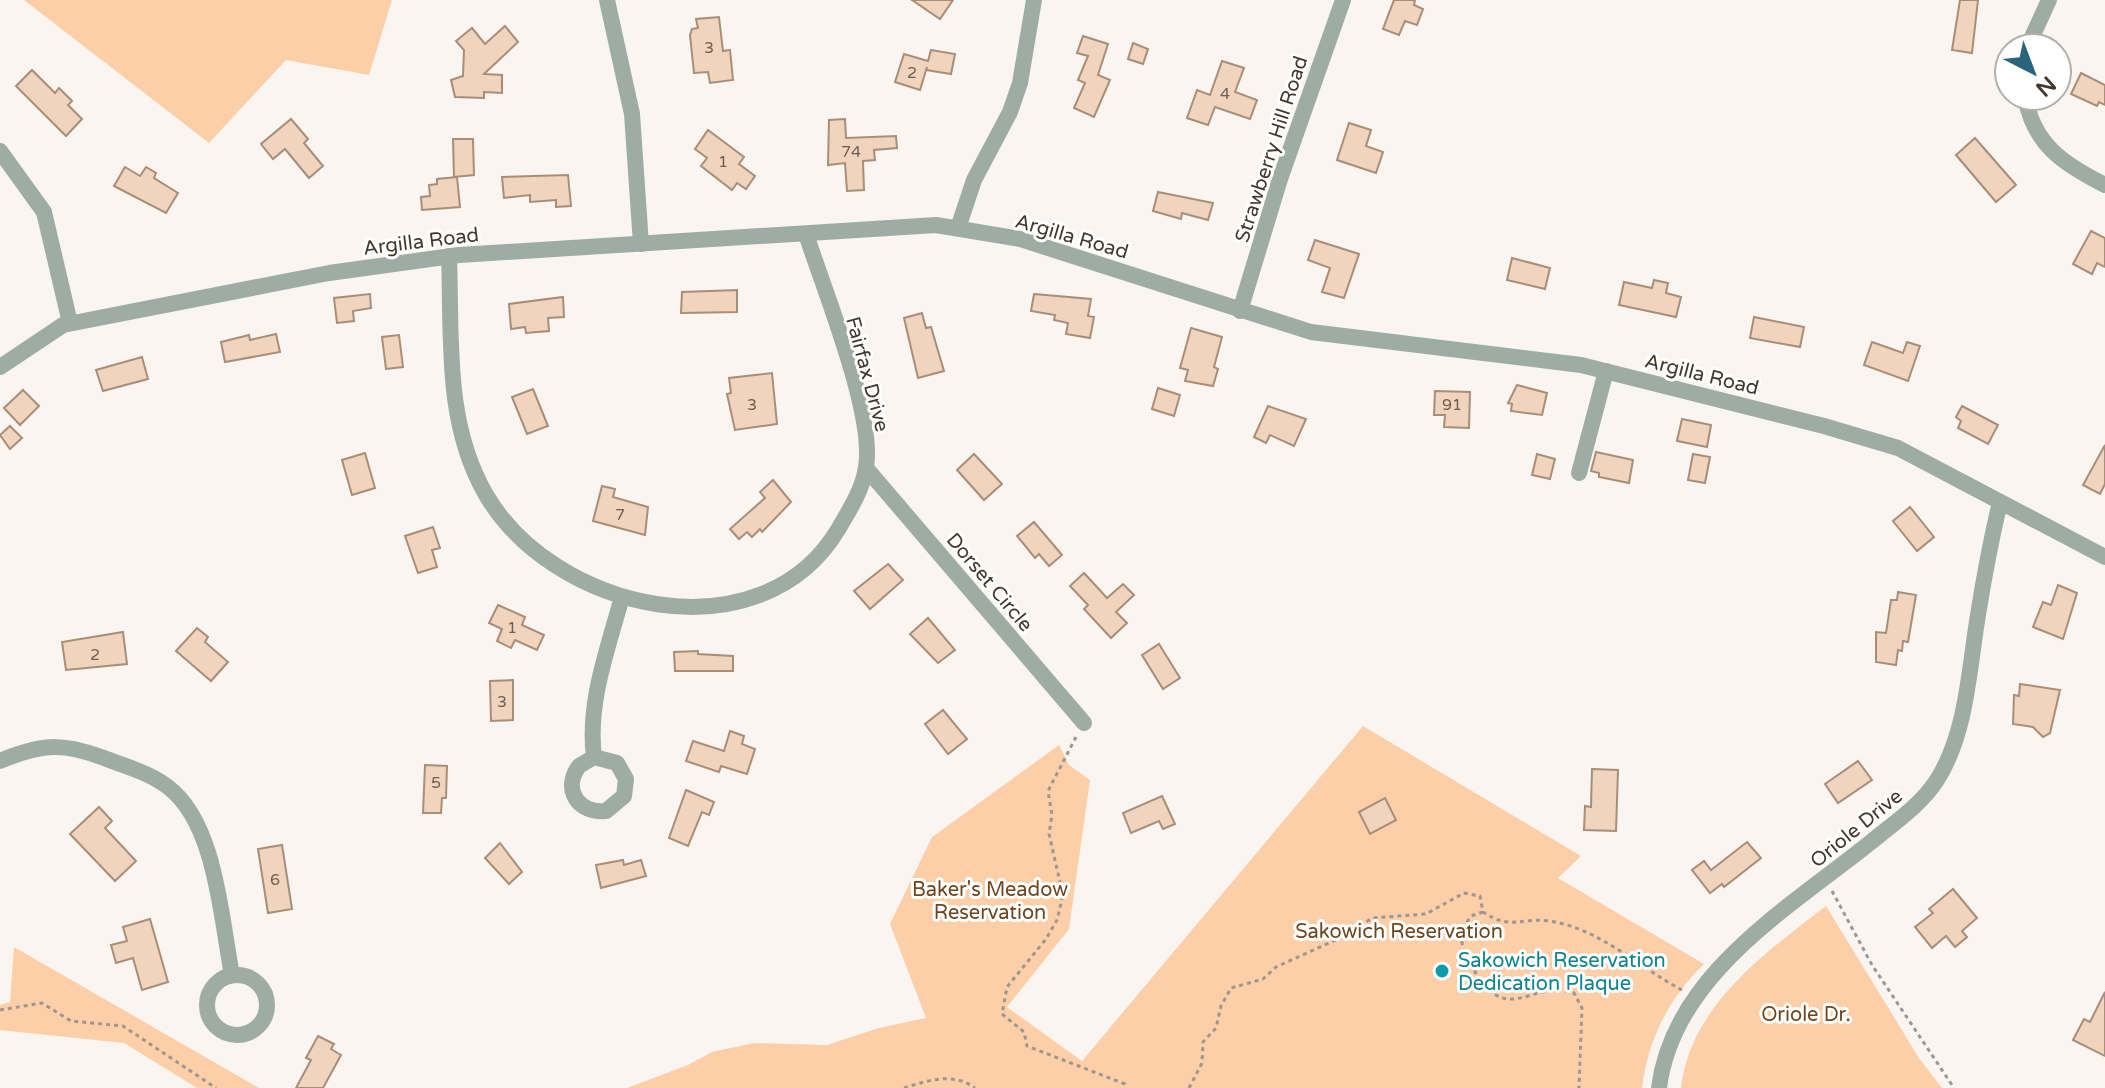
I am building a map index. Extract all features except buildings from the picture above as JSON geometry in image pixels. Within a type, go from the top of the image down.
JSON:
[{"type":"street","points":[[607,0],[632,114],[641,244]]},
{"type":"street","points":[[958,228],[974,180],[1020,83],[1034,0]]},
{"type":"street","name":"Strawberry Hill Road","points":[[1240,311],[1280,179],[1343,0]]},
{"type":"street","points":[[2034,32],[2049,0]]},
{"type":"street","points":[[2030,112],[2037,136],[2060,157],[2105,185]]},
{"type":"street","points":[[0,151],[44,212],[70,323]]},
{"type":"street","name":"Argilla Road","points":[[0,367],[39,339],[70,323],[329,273],[449,256],[936,225],[1020,239],[1240,311],[1343,338],[1581,365],[1898,448],[2105,557]]},
{"type":"street","name":"Fairfax Drive","points":[[449,256],[456,412],[475,475],[498,512],[525,543],[577,577],[622,597],[653,605],[711,606],[752,598],[788,582],[821,554],[860,489],[866,468],[867,444],[859,401],[806,234]]},
{"type":"street","points":[[1579,473],[1606,371]]},
{"type":"street","name":"Dorset Circle","points":[[866,468],[1084,723]]},
{"type":"street","name":"Oriole Drive","points":[[1659,1088],[1669,1046],[1695,996],[1726,959],[1904,816],[1937,779],[1956,736],[2000,502]]},
{"type":"street","points":[[594,757],[592,724],[596,698],[622,597]]},
{"type":"street","points":[[0,761],[35,747],[80,749],[143,773],[180,798],[204,840],[232,975]]},
{"type":"path","points":[[1084,723],[1048,791],[1052,815],[1049,834],[1063,895],[1057,920],[1046,939],[1007,987],[1002,1014],[1024,1032],[1027,1046],[1125,1084],[1126,1088]]},
{"type":"path","points":[[1826,878],[1872,965],[1954,1088]]},
{"type":"path","points":[[1189,1088],[1202,1063],[1203,1042],[1216,1028],[1221,1006],[1231,988],[1263,979],[1276,967],[1351,933],[1372,918],[1426,914],[1464,893],[1480,896],[1483,912],[1500,923],[1550,921],[1613,945],[1664,980],[1695,996]]},
{"type":"path","points":[[1483,912],[1471,916],[1460,938],[1463,950],[1485,990],[1497,996],[1524,999],[1564,990],[1574,993],[1582,1008],[1579,1088]]},
{"type":"path","points":[[0,1010],[42,1003],[71,1021],[123,1026],[216,1088]]},
{"type":"path","points":[[904,1088],[929,1080],[961,1078],[975,1088]]},
{"type":"green space","points":[[24,0],[392,0],[369,75],[286,60],[209,143]]},
{"type":"green space","name":"Sakowich Reservation","points":[[1363,726],[1581,856],[1558,878],[1704,964],[1680,991],[1662,1020],[1649,1053],[1642,1088],[627,1088],[688,1065],[712,1052],[754,1043],[827,1045],[879,1028],[926,1018],[890,924],[932,837],[1059,745],[1069,765],[1090,780],[1069,929],[1007,1007],[1082,1061]]},
{"type":"green space","name":"Oriole Dr.","points":[[1826,906],[1919,1058],[1942,1088],[1681,1088],[1687,1059],[1715,1007],[1756,963]]},
{"type":"green space","points":[[14,947],[259,1088],[197,1088],[124,1043],[0,1030],[0,1005],[10,1002]]},
{"type":"place","name":"Sakowich Reservation Dedication Plaque","points":[[1442,971]]},
{"type":"park label","name":"Baker's Meadow Reservation","points":[[990,900]]}]
